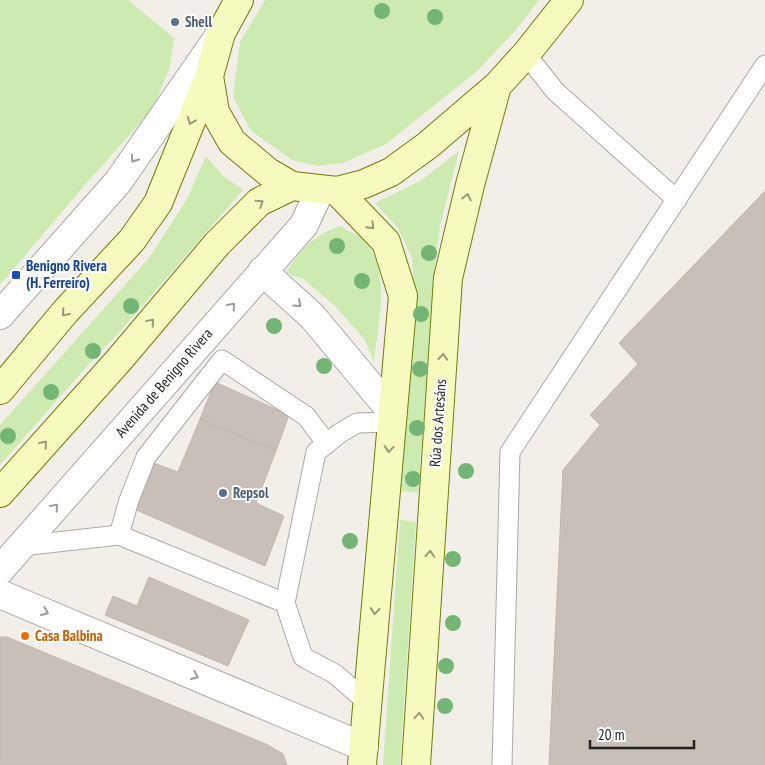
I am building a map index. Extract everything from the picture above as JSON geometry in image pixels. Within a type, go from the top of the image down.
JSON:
[{"type":"main road","points":[[0,390],[65,312],[132,240],[158,203],[209,76],[221,33],[239,0]]},
{"type":"main road","points":[[209,76],[215,112],[232,142],[268,172],[292,186],[329,190],[364,184],[392,172],[428,145],[497,86],[526,54],[569,0]]},
{"type":"main road","name":"Rúa dos Artesáns","points":[[416,765],[448,278],[470,185],[497,86]]},
{"type":"main road","points":[[0,494],[119,360],[217,244],[259,202],[292,186]]},
{"type":"main road","points":[[329,190],[386,242],[403,296],[363,756]]},
{"type":"street","points":[[0,315],[118,182],[221,33]]},
{"type":"street","name":"Avenida de Benigno Rivera","points":[[0,570],[304,225],[329,190]]},
{"type":"street","points":[[262,271],[312,316],[392,417]]},
{"type":"street","points":[[0,594],[363,756]]},
{"type":"lane","points":[[526,54],[555,91],[677,200]]},
{"type":"lane","points":[[502,765],[510,452],[765,65]]},
{"type":"lane","points":[[119,535],[129,500],[146,457],[222,360],[306,416],[327,444]]},
{"type":"lane","points":[[182,362],[205,382]]},
{"type":"lane","points":[[368,702],[335,674],[303,657],[285,603],[316,452],[340,433],[358,423],[392,417]]},
{"type":"lane","points":[[21,546],[119,535],[285,603]]},
{"type":"green space","points":[[0,0],[128,0],[174,38],[170,67],[153,109],[89,180],[0,285]]},
{"type":"green space","points":[[265,0],[539,0],[515,31],[476,72],[386,144],[343,163],[318,166],[292,160],[251,131],[233,96],[240,42]]},
{"type":"green space","points":[[459,151],[440,226],[435,265],[418,493],[401,491],[414,296],[412,258],[398,228],[375,203],[420,181]]},
{"type":"green space","points":[[206,156],[222,175],[243,190],[116,336],[0,465],[0,425],[149,258],[187,199]]},
{"type":"green space","points":[[340,226],[361,237],[366,242],[374,255],[378,270],[381,300],[374,362],[365,340],[334,305],[303,279],[286,273],[308,244],[322,234]]},
{"type":"green space","points":[[400,520],[416,522],[400,765],[383,765]]},
{"type":"building","points":[[765,191],[765,765],[549,765],[563,470],[600,425],[590,415],[638,364],[619,343]]},
{"type":"building","points":[[215,382],[289,415],[276,451],[200,419]]},
{"type":"building","points":[[200,419],[276,451],[256,503],[284,516],[265,566],[134,509],[151,462],[178,472]]},
{"type":"building","points":[[149,577],[249,620],[228,666],[105,615],[113,596],[137,606]]},
{"type":"building","points":[[0,637],[7,637],[268,745],[283,754],[287,765],[0,765]]},
{"type":"place","name":"Shell","points":[[175,22]]},
{"type":"place","name":"Benigno Rivera (H. Ferreiro)","points":[[16,275]]},
{"type":"place","name":"Repsol","points":[[223,493]]},
{"type":"place","name":"Casa Balbina","points":[[25,636]]}]
